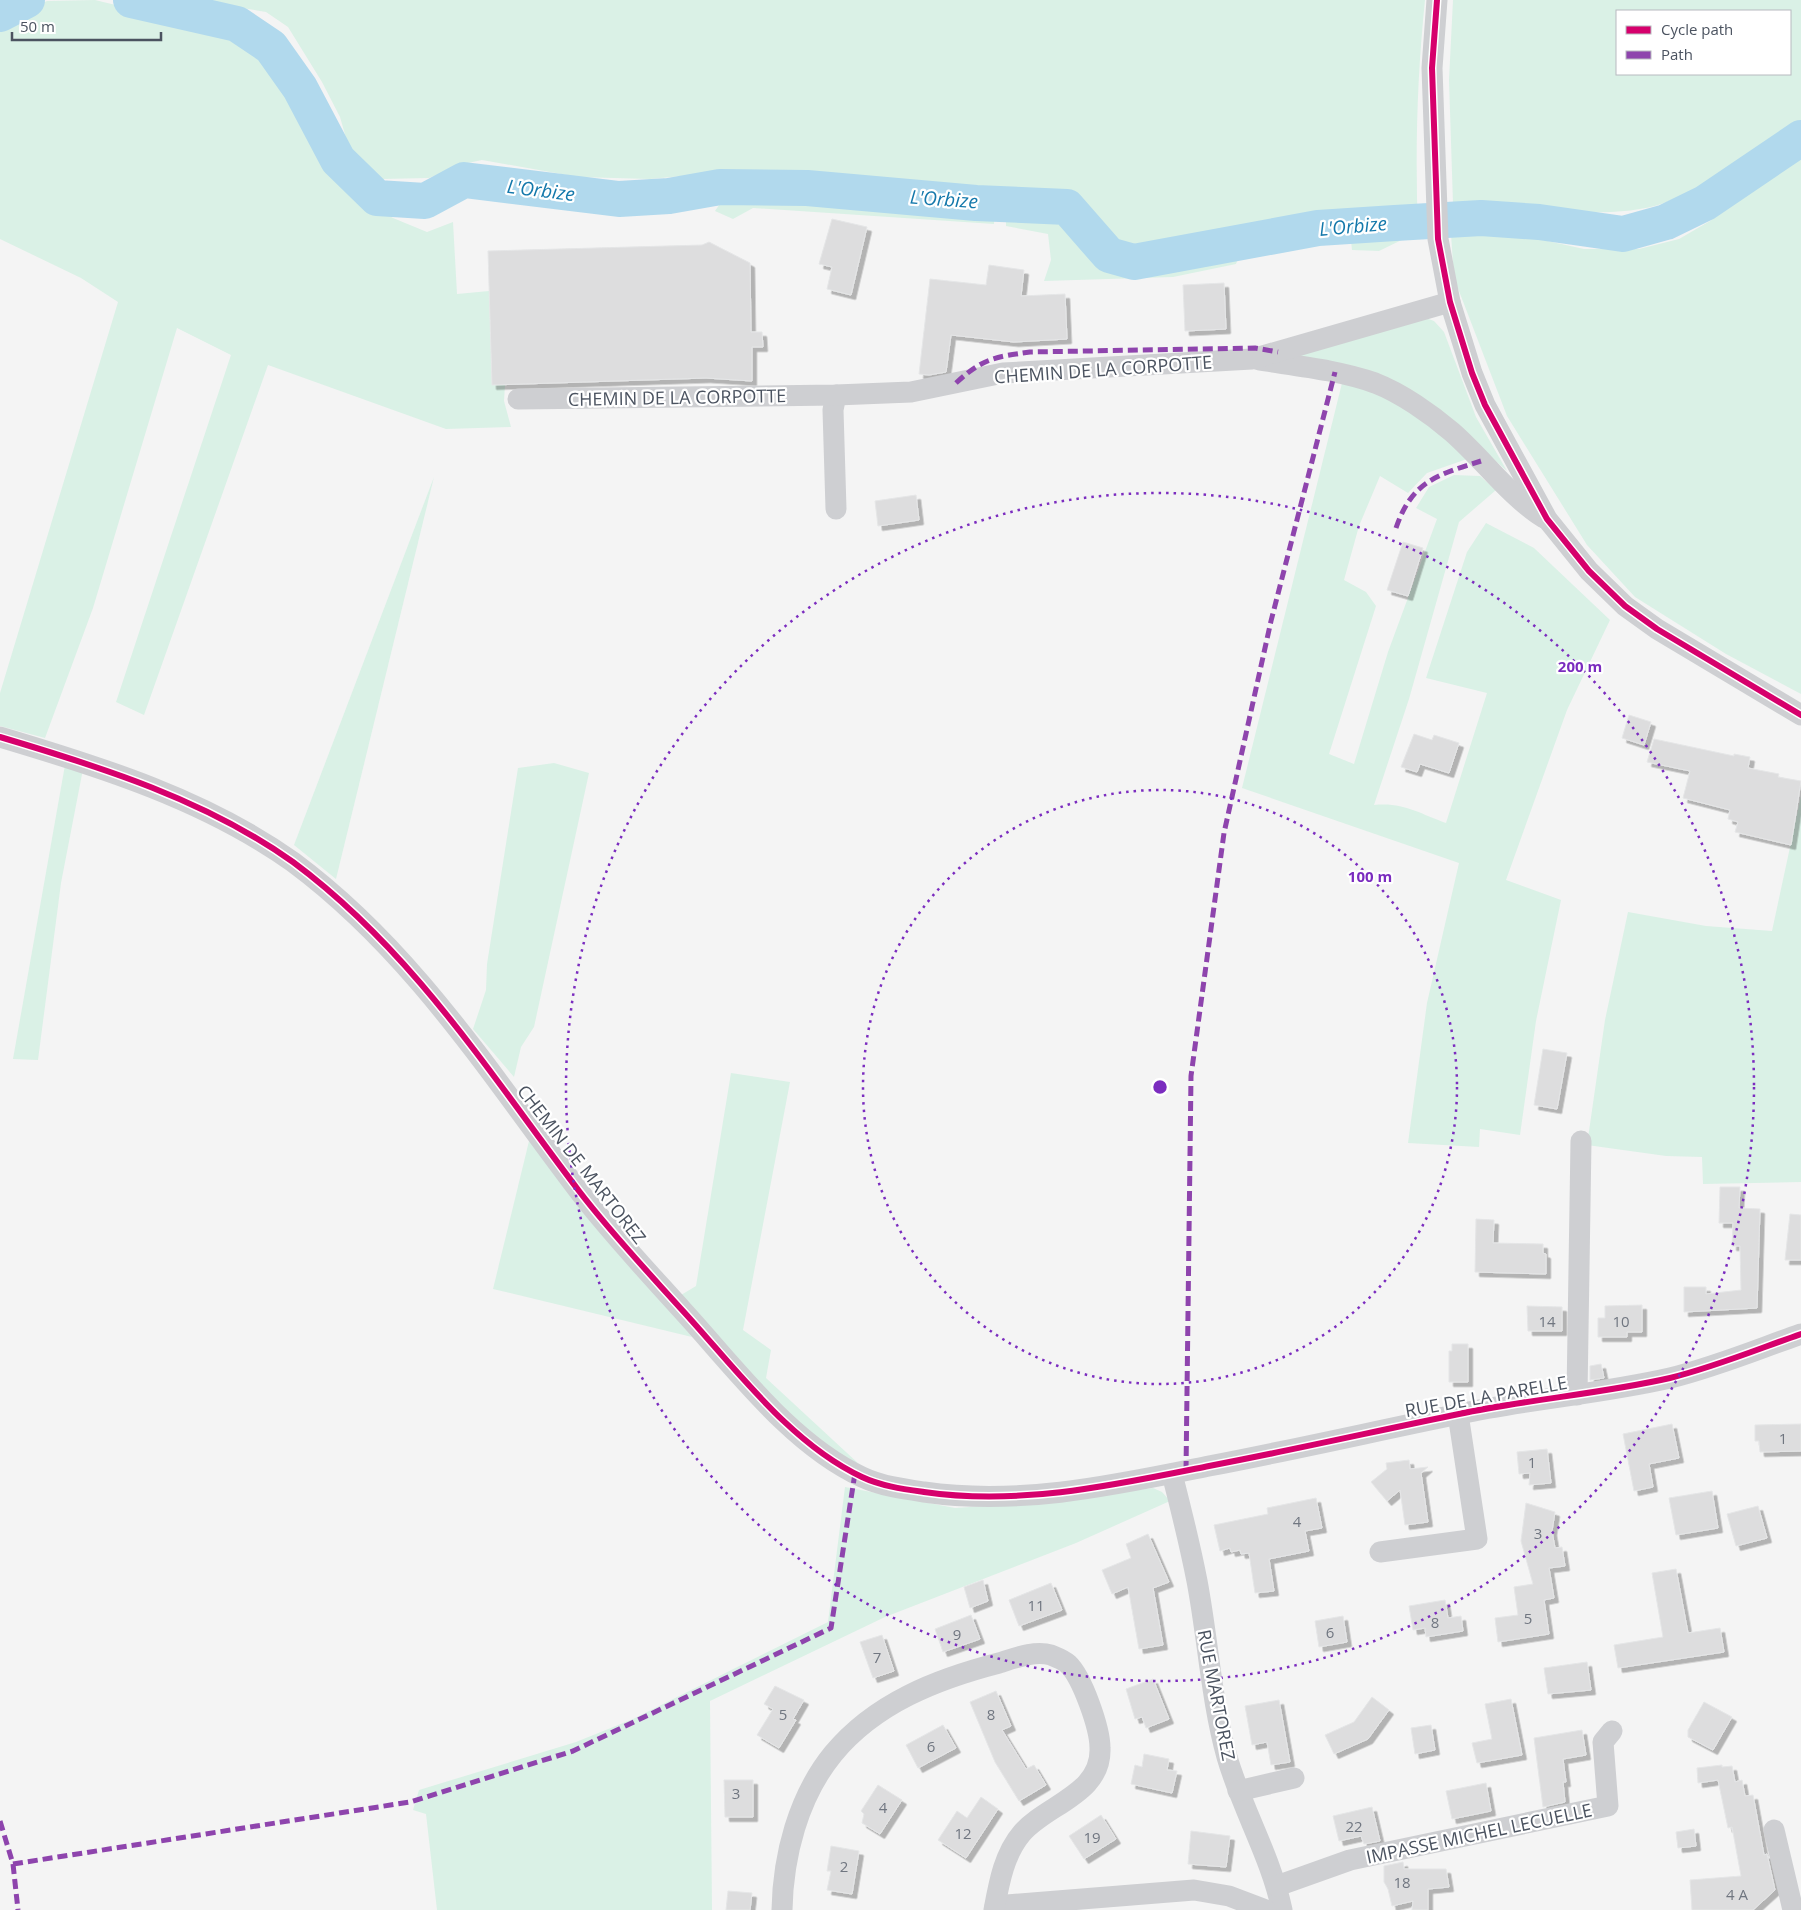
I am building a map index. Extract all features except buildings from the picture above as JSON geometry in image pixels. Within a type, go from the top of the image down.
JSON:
[{"type":"street","points":[[1437,0],[1432,68],[1438,229],[1450,302],[1472,373],[1485,405],[1547,519],[1589,571],[1625,606],[1657,629],[1801,715]]},
{"type":"street","name":"CHEMIN DE LA CORPOTTE","points":[[1252,359],[1450,302]]},
{"type":"street","name":"CHEMIN DE LA CORPOTTE","points":[[518,399],[836,395],[911,392],[1003,373],[1252,359],[1335,372],[1376,383],[1411,402],[1452,432],[1523,505],[1547,519]]},
{"type":"street","points":[[836,395],[834,410],[836,508]]},
{"type":"street","name":"CHEMIN DE MARTOREZ","points":[[0,737],[98,766],[174,797],[258,841],[291,861],[334,895],[420,979],[503,1086],[581,1194],[620,1241],[762,1398],[800,1435],[829,1459],[866,1479],[904,1489],[948,1496],[993,1498],[1102,1486],[1172,1474]]},
{"type":"street","points":[[1577,1395],[1581,1141]]},
{"type":"street","name":"RUE DE LA PARELLE","points":[[1172,1474],[1458,1414],[1577,1395],[1687,1373],[1801,1334]]},
{"type":"street","points":[[1380,1552],[1476,1539],[1458,1414]]},
{"type":"street","name":"RUE MARTOREZ","points":[[1172,1474],[1197,1582],[1210,1673],[1221,1728],[1238,1791],[1277,1886],[1282,1910]]},
{"type":"street","points":[[782,1910],[787,1859],[794,1832],[811,1789],[833,1755],[868,1720],[895,1702],[961,1673],[1027,1655],[1050,1655],[1067,1663],[1082,1686],[1089,1702],[1100,1747],[1098,1765],[1091,1780],[1081,1790],[1038,1817],[1021,1834],[1007,1857],[1000,1878],[995,1908],[1082,1901],[1149,1901],[1194,1890],[1229,1896],[1266,1910]]},
{"type":"street","name":"IMPASSE MICHEL LECUELLE","points":[[1277,1886],[1350,1860],[1608,1806],[1603,1742],[1612,1731]]},
{"type":"street","points":[[1238,1791],[1294,1778]]},
{"type":"street","points":[[1774,1830],[1793,1910]]},
{"type":"green space","points":[[95,0],[206,27],[248,45],[266,64],[327,167],[356,198],[393,218],[427,232],[453,222],[457,294],[489,291],[492,384],[505,385],[504,401],[511,427],[446,429],[268,365],[144,715],[116,702],[231,355],[177,328],[93,608],[45,738],[0,726],[0,693],[118,302],[81,278],[0,239],[0,22],[47,1]]},
{"type":"green space","points":[[194,0],[1425,0],[1417,116],[1418,232],[1379,251],[1352,250],[1349,223],[1247,237],[1236,264],[1173,277],[1044,281],[1051,260],[1048,234],[1006,226],[1006,196],[996,190],[994,224],[753,208],[733,219],[715,211],[741,173],[725,172],[650,179],[578,177],[482,160],[463,164],[429,178],[382,179],[350,152],[340,117],[322,82],[288,27],[266,12]]},
{"type":"green space","points":[[1453,0],[1801,0],[1801,121],[1700,186],[1664,203],[1643,209],[1618,212],[1561,212],[1453,204],[1449,80]]},
{"type":"green space","points":[[1801,157],[1801,694],[1726,654],[1635,597],[1587,545],[1507,416],[1454,278],[1451,234],[1525,236],[1584,249],[1639,249],[1679,239],[1710,221]]},
{"type":"green space","points":[[1423,317],[1434,321],[1444,332],[1476,417],[1507,471],[1440,412],[1288,358]]},
{"type":"green space","points":[[1342,383],[1376,392],[1416,415],[1470,458],[1427,473],[1408,493],[1380,476],[1359,526],[1344,580],[1366,592],[1376,606],[1329,754],[1354,764],[1388,652],[1437,519],[1416,508],[1429,487],[1454,475],[1480,476],[1496,490],[1459,522],[1409,699],[1374,805],[1403,807],[1446,823],[1487,693],[1426,678],[1467,552],[1486,523],[1534,548],[1610,620],[1567,710],[1506,880],[1561,900],[1536,1021],[1520,1135],[1480,1129],[1479,1147],[1408,1143],[1427,1003],[1459,863],[1242,788]]},
{"type":"green space","points":[[434,477],[336,879],[294,845]]},
{"type":"green space","points":[[554,763],[589,773],[534,1027],[521,1047],[514,1077],[473,1029],[486,990],[487,964],[518,768]]},
{"type":"green space","points":[[65,765],[83,769],[61,883],[38,1060],[13,1059]]},
{"type":"green space","points":[[1801,796],[1801,1182],[1703,1184],[1702,1157],[1666,1156],[1587,1145],[1605,1020],[1628,912],[1706,926],[1772,931]]},
{"type":"green space","points":[[731,1073],[790,1082],[743,1330],[771,1350],[766,1378],[860,1465],[806,1435],[681,1295],[696,1286]]},
{"type":"green space","points":[[530,1137],[692,1337],[493,1289]]},
{"type":"green space","points":[[845,1487],[955,1508],[1043,1502],[1153,1488],[1162,1492],[1170,1501],[1076,1543],[885,1617],[710,1701],[712,1910],[437,1910],[426,1814],[413,1810],[419,1790],[576,1742],[633,1719],[828,1622]]},
{"type":"waterway","name":"L'Orbize","points":[[0,14],[27,0]]},
{"type":"waterway","name":"L'Orbize","points":[[131,0],[237,24],[271,47],[300,88],[338,160],[377,198],[425,201],[464,180],[619,199],[669,196],[720,187],[807,188],[976,203],[1067,207],[1109,255],[1134,262],[1318,228],[1481,218],[1539,222],[1623,234],[1666,222],[1705,203],[1801,138]]},
{"type":"marked path","points":[[956,383],[974,368],[990,360],[1007,355],[1030,352],[1255,348],[1278,352]]},
{"type":"marked path","points":[[1186,1471],[1191,1076],[1224,833],[1271,621],[1335,372]]},
{"type":"marked path","points":[[1396,528],[1402,512],[1410,500],[1428,482],[1451,471],[1481,461]]},
{"type":"marked path","points":[[13,1864],[410,1802],[573,1751],[831,1628],[855,1473]]},
{"type":"marked path","points":[[0,1821],[13,1864],[18,1910]]},
{"type":"cycle path","points":[[1437,0],[1432,68],[1438,239],[1450,302],[1472,373],[1485,405],[1547,519],[1589,571],[1625,606],[1657,629],[1801,715]]},
{"type":"cycle path","points":[[0,737],[114,773],[189,803],[260,840],[293,862],[336,897],[413,974],[481,1059],[591,1207],[744,1380],[788,1425],[812,1445],[836,1463],[877,1483],[924,1492],[996,1497],[1032,1495],[1103,1486],[1272,1454],[1485,1409],[1644,1384],[1687,1374],[1801,1334]]}]
